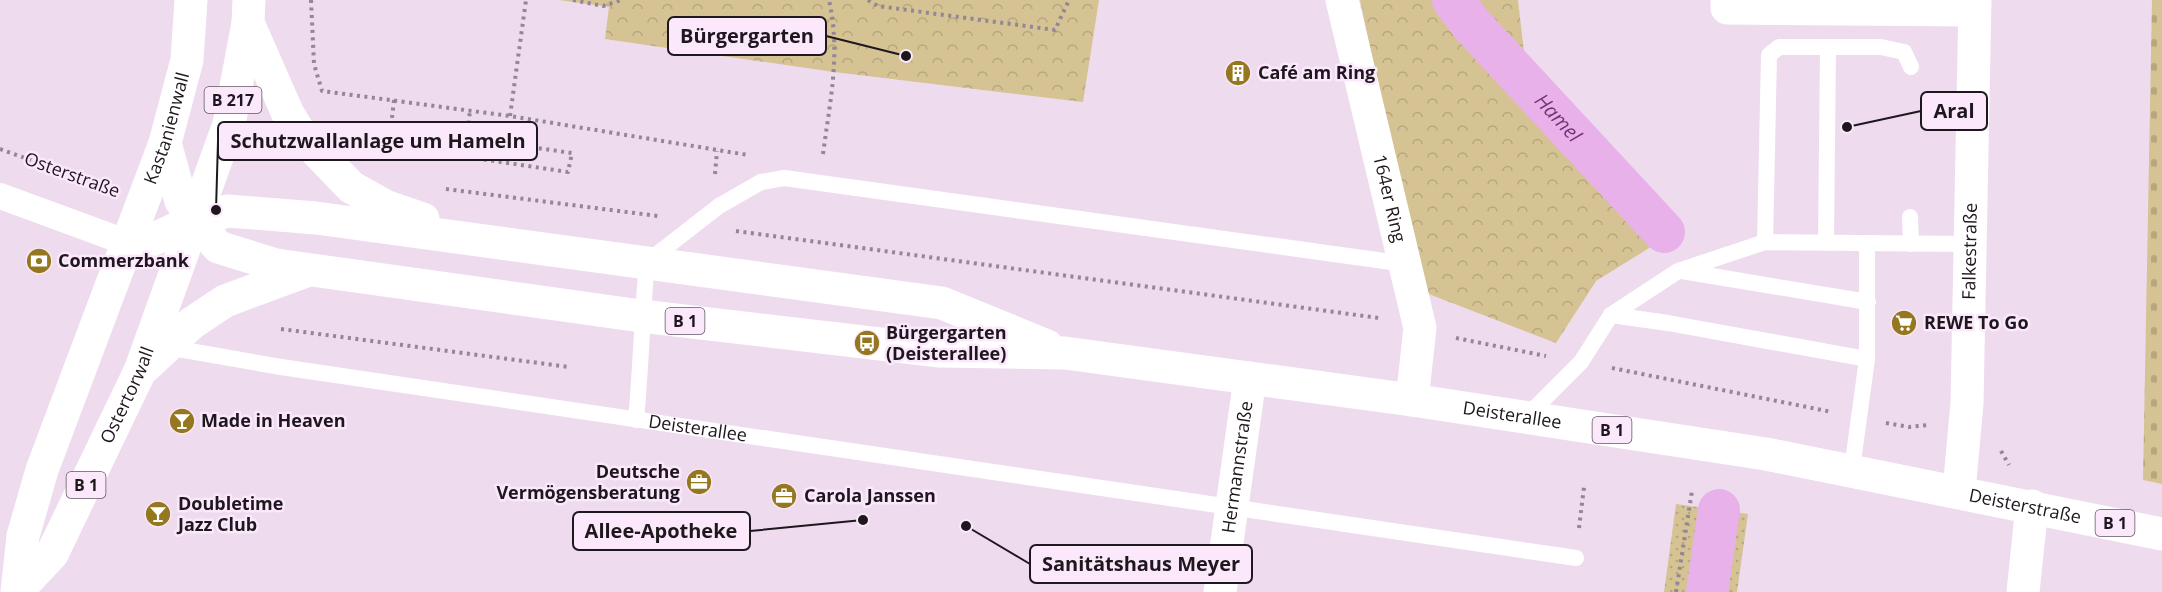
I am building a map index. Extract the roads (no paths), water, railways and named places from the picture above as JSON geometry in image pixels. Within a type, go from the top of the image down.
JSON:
[{"type":"main road","name":"Kastanienwall","points":[[126,248],[165,142],[187,60],[191,0]]},
{"type":"main road","name":"164er Ring","points":[[1342,0],[1420,328],[1412,399]]},
{"type":"main road","name":"Falkestraße","points":[[1727,0],[1727,8],[1974,5],[1966,424],[1959,491]]},
{"type":"main road","name":"B 217","points":[[195,220],[229,124],[248,12]]},
{"type":"main road","points":[[248,12],[288,114],[301,135],[351,187],[385,206],[490,242]]},
{"type":"main road","name":"Deisterallee","points":[[165,142],[181,201],[218,246],[248,258],[308,271],[641,316],[940,351],[1065,353],[1412,399],[1525,418],[1699,442],[1959,491]]},
{"type":"main road","name":"Deisterallee","points":[[126,248],[195,220],[228,212],[316,218],[942,303],[1065,353]]},
{"type":"main road","name":"Ostertorwall","points":[[12,587],[52,554],[140,371],[195,220]]},
{"type":"main road","name":"Ostertorwall","points":[[12,587],[23,536],[42,470],[126,248]]},
{"type":"main road","points":[[140,371],[192,323],[225,301],[308,271]]},
{"type":"main road","name":"Hermannstraße","points":[[1220,592],[1250,378]]},
{"type":"main road","name":"Deisterstraße","points":[[1959,491],[2162,534]]},
{"type":"main road","points":[[2023,592],[2032,506]]},
{"type":"street","points":[[0,196],[126,248]]},
{"type":"lane","points":[[1764,242],[1769,55],[1779,47],[1881,47],[1904,52],[1911,67]]},
{"type":"lane","points":[[1826,243],[1828,47]]},
{"type":"lane","points":[[636,420],[642,354],[641,316],[647,262],[698,222],[761,182],[784,178],[1406,264]]},
{"type":"lane","points":[[1910,217],[1911,244]]},
{"type":"lane","points":[[1525,418],[1581,362],[1611,315],[1678,271],[1764,242],[1971,244]]},
{"type":"lane","points":[[1852,470],[1867,359],[1867,244]]},
{"type":"lane","points":[[1678,271],[1868,302]]},
{"type":"lane","points":[[1611,315],[1867,359]]},
{"type":"lane","name":"Deisterallee","points":[[166,347],[281,367],[1231,509],[1576,558]]},
{"type":"waterway","name":"Hamel","points":[[1453,0],[1472,25],[1664,232]]},
{"type":"waterway","name":"Hamel","points":[[1707,592],[1719,510]]},
{"type":"place","name":"Bürgergarten","points":[[906,56]]},
{"type":"place","name":"Café am Ring","points":[[1238,73]]},
{"type":"place","name":"Aral","points":[[1847,127]]},
{"type":"place","name":"Schutzwallanlage um Hameln","points":[[216,210]]},
{"type":"place","name":"Commerzbank","points":[[39,261]]},
{"type":"place","name":"REWE To Go","points":[[1904,323]]},
{"type":"place","name":"Bürgergarten (Deisterallee)","points":[[867,343]]},
{"type":"place","name":"Made in Heaven","points":[[182,421]]},
{"type":"place","name":"Deutsche Vermögensberatung","points":[[699,482]]},
{"type":"place","name":"Carola Janssen","points":[[784,496]]},
{"type":"place","name":"Doubletime Jazz Club","points":[[158,514]]},
{"type":"place","name":"Allee-Apotheke","points":[[863,520]]},
{"type":"place","name":"Sanitätshaus Meyer","points":[[966,526]]}]
